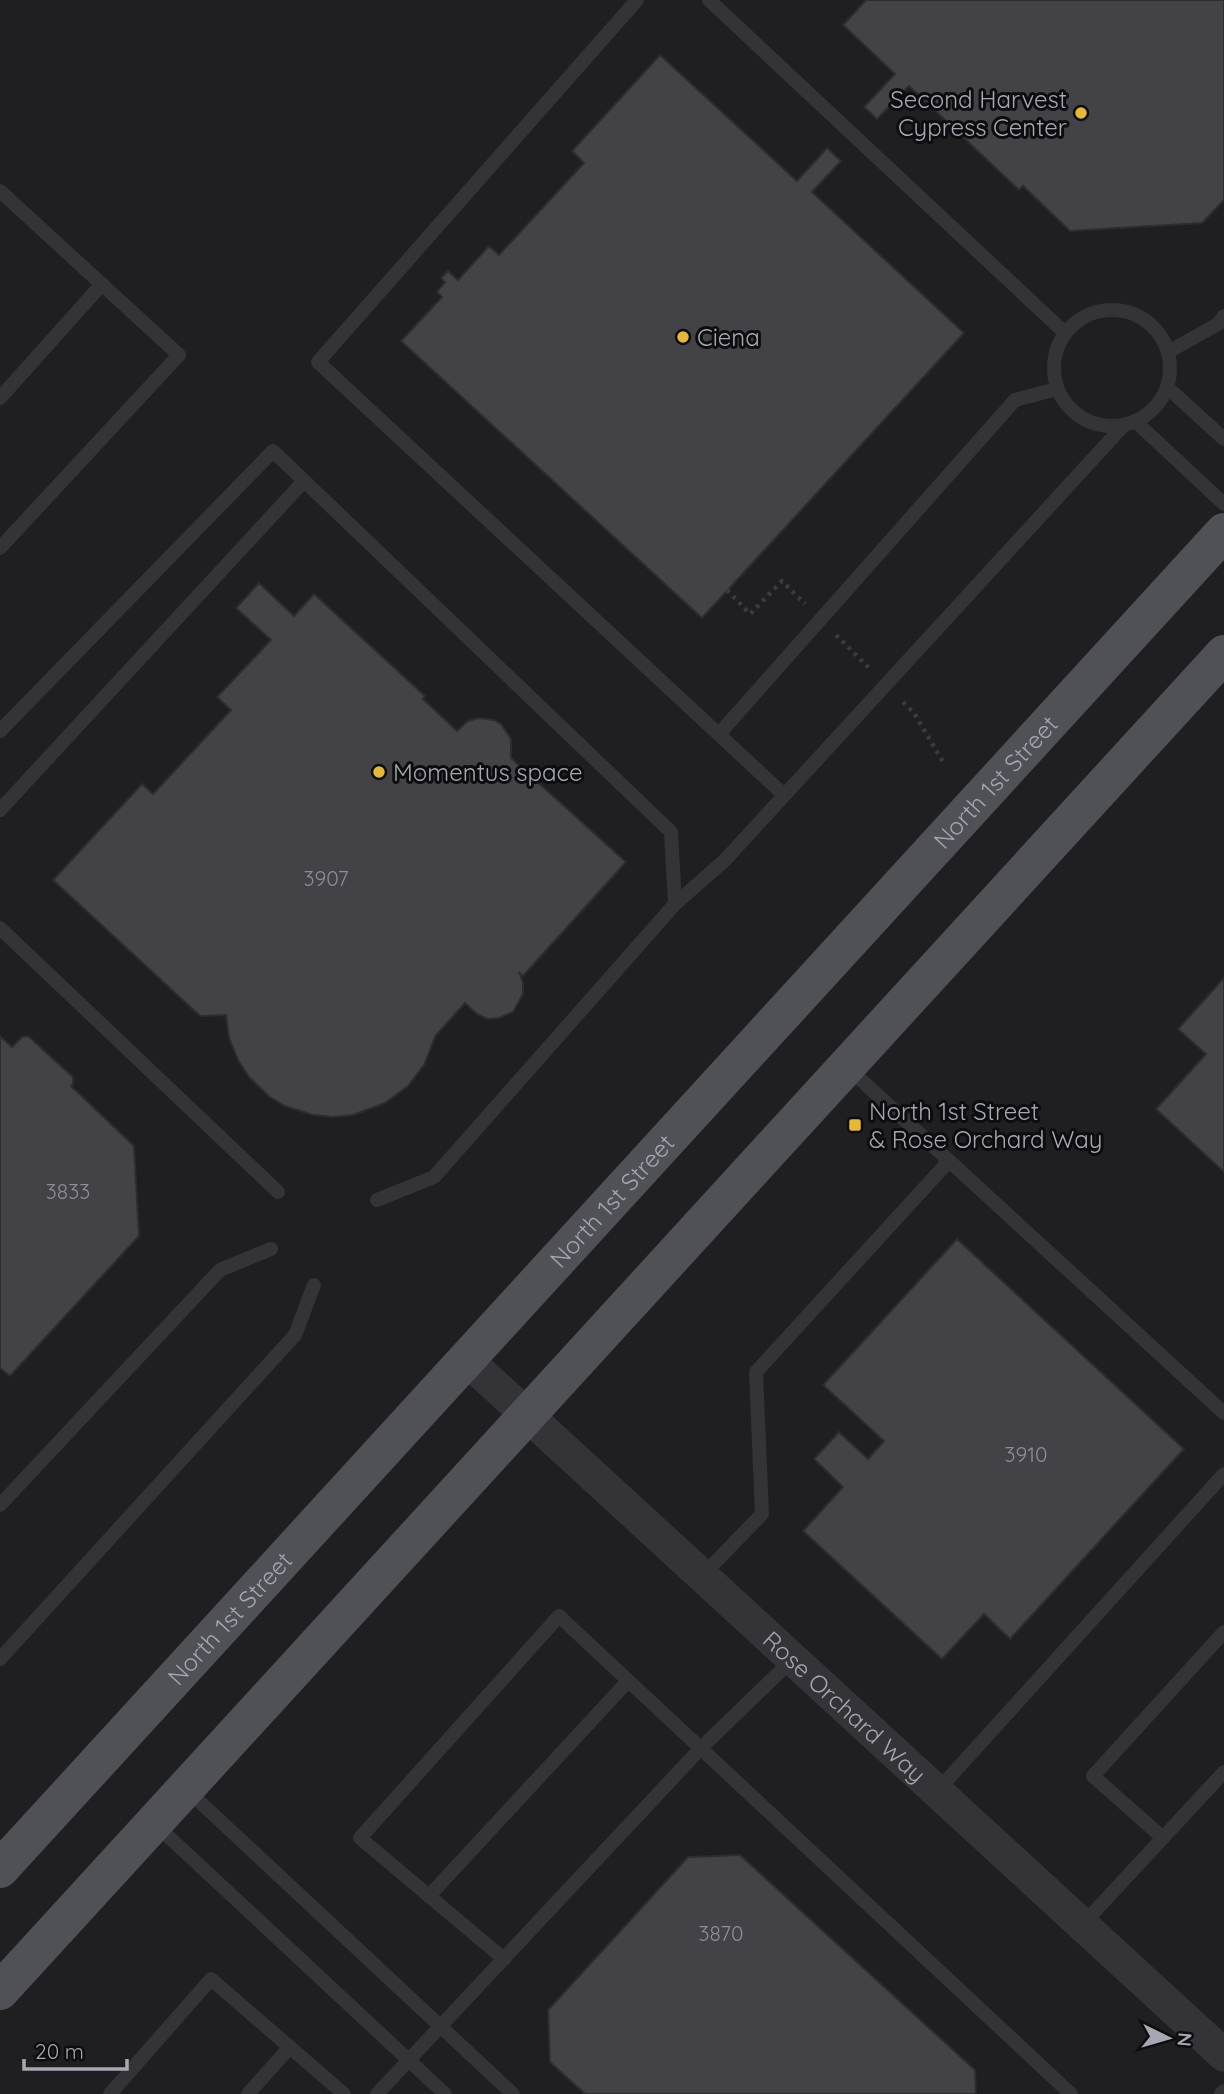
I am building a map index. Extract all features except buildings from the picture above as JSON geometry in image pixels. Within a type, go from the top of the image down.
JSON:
[{"type":"main road","name":"North 1st Street","points":[[0,1869],[1224,532]]},
{"type":"main road","points":[[0,1991],[1224,654]]},
{"type":"street","name":"Rose Orchard Way","points":[[466,1359],[1224,2055]]},
{"type":"lane","points":[[637,0],[318,362],[785,795]]},
{"type":"lane","points":[[709,0],[1065,333]]},
{"type":"lane","points":[[0,191],[179,355],[0,548]]},
{"type":"lane","points":[[0,398],[102,284]]},
{"type":"lane","points":[[377,1200],[434,1177],[675,904],[725,860],[1129,423],[1151,411],[1167,387],[1170,375],[1168,352],[1157,331],[1149,323],[1116,309],[1082,317],[1065,333],[1055,354],[1054,378],[1062,400],[1079,416],[1100,426],[1129,423],[1224,504]]},
{"type":"lane","points":[[1168,352],[1218,324],[1224,316]]},
{"type":"lane","points":[[1167,387],[1224,439]]},
{"type":"lane","points":[[719,734],[1015,400],[1057,389]]},
{"type":"lane","points":[[0,731],[273,451],[671,832],[675,904]]},
{"type":"lane","points":[[0,810],[304,481]]},
{"type":"lane","points":[[0,928],[278,1192]]},
{"type":"lane","points":[[846,1066],[1224,1413]]},
{"type":"lane","points":[[702,1576],[762,1514],[756,1372],[949,1161]]},
{"type":"lane","points":[[0,1505],[220,1270],[271,1248]]},
{"type":"lane","points":[[0,1660],[295,1335],[314,1285]]},
{"type":"lane","points":[[938,1790],[1224,1474]]},
{"type":"lane","points":[[504,1959],[360,1838],[559,1616],[1071,2094]]},
{"type":"lane","points":[[1163,1838],[1093,1776],[1224,1632]]},
{"type":"lane","points":[[377,2094],[701,1748],[793,1659]]},
{"type":"lane","points":[[429,1896],[628,1681]]},
{"type":"lane","points":[[1083,1924],[1224,1772]]},
{"type":"lane","points":[[185,1788],[513,2094]]},
{"type":"lane","points":[[154,1823],[445,2094]]},
{"type":"lane","points":[[110,2094],[211,1979],[344,2094]]},
{"type":"lane","points":[[248,2094],[290,2047]]},
{"type":"path","points":[[727,590],[750,614],[782,581],[914,713],[943,762]]},
{"type":"shaded area","points":[[0,0],[1224,0],[1224,2094],[0,2094]]},
{"type":"place","name":"Second Harvest Cypress Center","points":[[1081,113]]},
{"type":"place","name":"Ciena","points":[[683,337]]},
{"type":"place","name":"Momentus space","points":[[379,772]]},
{"type":"place","name":"North 1st Street & Rose Orchard Way","points":[[855,1125]]}]
